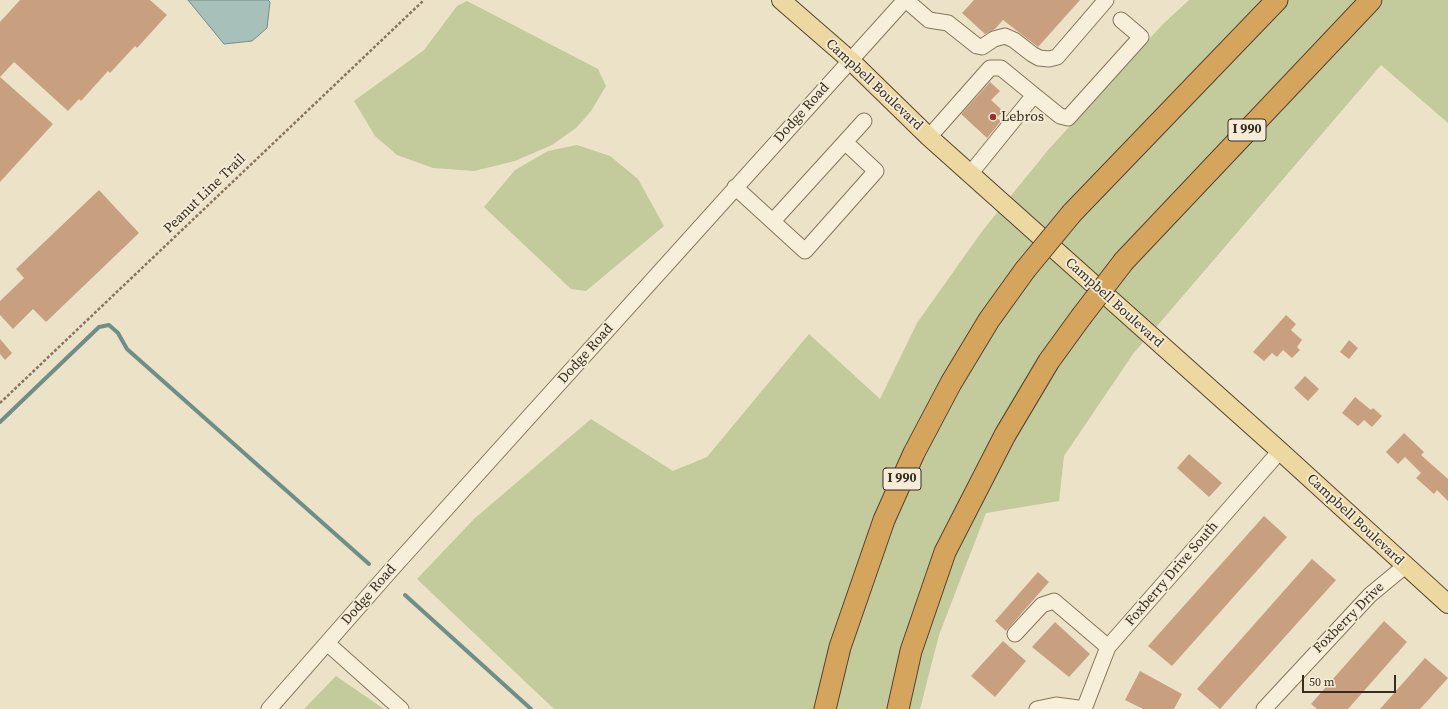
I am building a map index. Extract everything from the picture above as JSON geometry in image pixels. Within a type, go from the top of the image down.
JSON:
[{"type":"highway","name":"I 990","points":[[825,709],[840,647],[884,520],[914,453],[958,371],[989,320],[1025,270],[1072,213],[1277,0]]},
{"type":"highway","name":"I 990","points":[[898,709],[911,651],[945,552],[1005,435],[1049,361],[1124,261],[1371,0]]},
{"type":"main road","name":"Campbell Boulevard","points":[[781,0],[850,60],[929,137],[1280,451],[1448,604]]},
{"type":"street","name":"Dodge Road","points":[[269,709],[735,187],[905,0]]},
{"type":"street","points":[[905,0],[929,20],[948,24],[977,46],[982,47],[994,39],[1006,36],[1039,58],[1049,59],[1056,56],[1106,0]]},
{"type":"street","points":[[929,137],[990,68],[1001,68],[1060,116],[1068,118],[1141,37],[1121,20]]},
{"type":"street","points":[[970,174],[1034,95]]},
{"type":"street","points":[[773,221],[864,121]]},
{"type":"street","points":[[735,187],[805,251],[876,171],[845,142]]},
{"type":"street","name":"Foxberry Drive South","points":[[1084,709],[1108,647],[1280,451]]},
{"type":"street","name":"Foxberry Drive","points":[[1264,709],[1370,595],[1405,566]]},
{"type":"street","points":[[1016,634],[1042,605],[1054,601],[1108,647]]},
{"type":"street","points":[[327,643],[401,709]]},
{"type":"street","points":[[1037,709],[1056,705],[1084,709]]},
{"type":"path","name":"Peanut Line Trail","points":[[0,403],[424,0]]},
{"type":"green space","points":[[1189,0],[1448,0],[1448,123],[1381,65],[1133,354],[1064,456],[1059,501],[986,513],[939,635],[920,709],[554,709],[417,579],[474,519],[591,419],[673,471],[707,457],[809,334],[880,399],[917,323],[983,230],[1049,149],[1162,25]]},
{"type":"green space","points":[[467,1],[598,69],[606,86],[591,111],[576,128],[552,145],[515,161],[474,171],[433,168],[397,155],[375,136],[354,101],[424,50],[457,6]]},
{"type":"green space","points":[[577,145],[610,156],[638,179],[664,226],[586,291],[571,289],[484,207],[515,170],[548,151]]},
{"type":"green space","points":[[336,676],[384,709],[304,709]]},
{"type":"water","points":[[188,0],[268,0],[270,2],[267,28],[252,41],[224,44]]},
{"type":"building","points":[[20,0],[150,0],[167,15],[137,48],[135,46],[110,73],[108,71],[81,101],[79,99],[68,111],[14,62],[0,77],[0,22]]},
{"type":"building","points":[[974,0],[1080,0],[1038,47],[1003,20],[995,29],[985,34],[962,13]]},
{"type":"building","points":[[0,77],[53,124],[0,182]]},
{"type":"building","points":[[990,82],[1000,91],[991,100],[1003,111],[997,118],[1001,121],[987,138],[961,114]]},
{"type":"building","points":[[99,190],[139,233],[46,322],[33,309],[13,329],[0,315],[0,301],[24,278],[16,269]]},
{"type":"building","points":[[1286,315],[1296,324],[1291,330],[1302,340],[1297,347],[1300,350],[1292,358],[1283,350],[1277,357],[1272,353],[1264,361],[1253,352]]},
{"type":"building","points":[[0,339],[12,353],[5,360],[0,354]]},
{"type":"building","points":[[1349,340],[1358,348],[1349,359],[1340,352]]},
{"type":"building","points":[[1305,376],[1319,389],[1308,401],[1294,388]]},
{"type":"building","points":[[1355,397],[1371,410],[1373,408],[1382,416],[1372,427],[1364,420],[1358,426],[1342,413]]},
{"type":"building","points":[[1404,433],[1424,452],[1421,455],[1448,479],[1448,501],[1437,490],[1434,494],[1416,478],[1421,473],[1405,457],[1398,464],[1386,452]]},
{"type":"building","points":[[1189,454],[1222,483],[1209,497],[1177,468]]},
{"type":"building","points":[[1264,516],[1287,537],[1172,666],[1148,646]]},
{"type":"building","points":[[1312,559],[1336,580],[1220,709],[1197,689]]},
{"type":"building","points":[[1038,572],[1049,582],[1006,631],[995,621]]},
{"type":"building","points":[[1384,621],[1407,642],[1348,709],[1317,709],[1311,704]]},
{"type":"building","points":[[1055,622],[1090,654],[1069,677],[1032,647]]},
{"type":"building","points":[[1003,641],[1026,661],[995,697],[971,676]]},
{"type":"building","points":[[1425,658],[1448,678],[1420,709],[1380,709]]},
{"type":"building","points":[[1140,671],[1182,694],[1174,709],[1143,709],[1125,700]]},
{"type":"waterway","points":[[0,422],[99,327],[109,325],[118,333],[127,349],[369,564]]},
{"type":"waterway","points":[[405,595],[531,709]]},
{"type":"place","name":"Lebros","points":[[993,117]]}]
